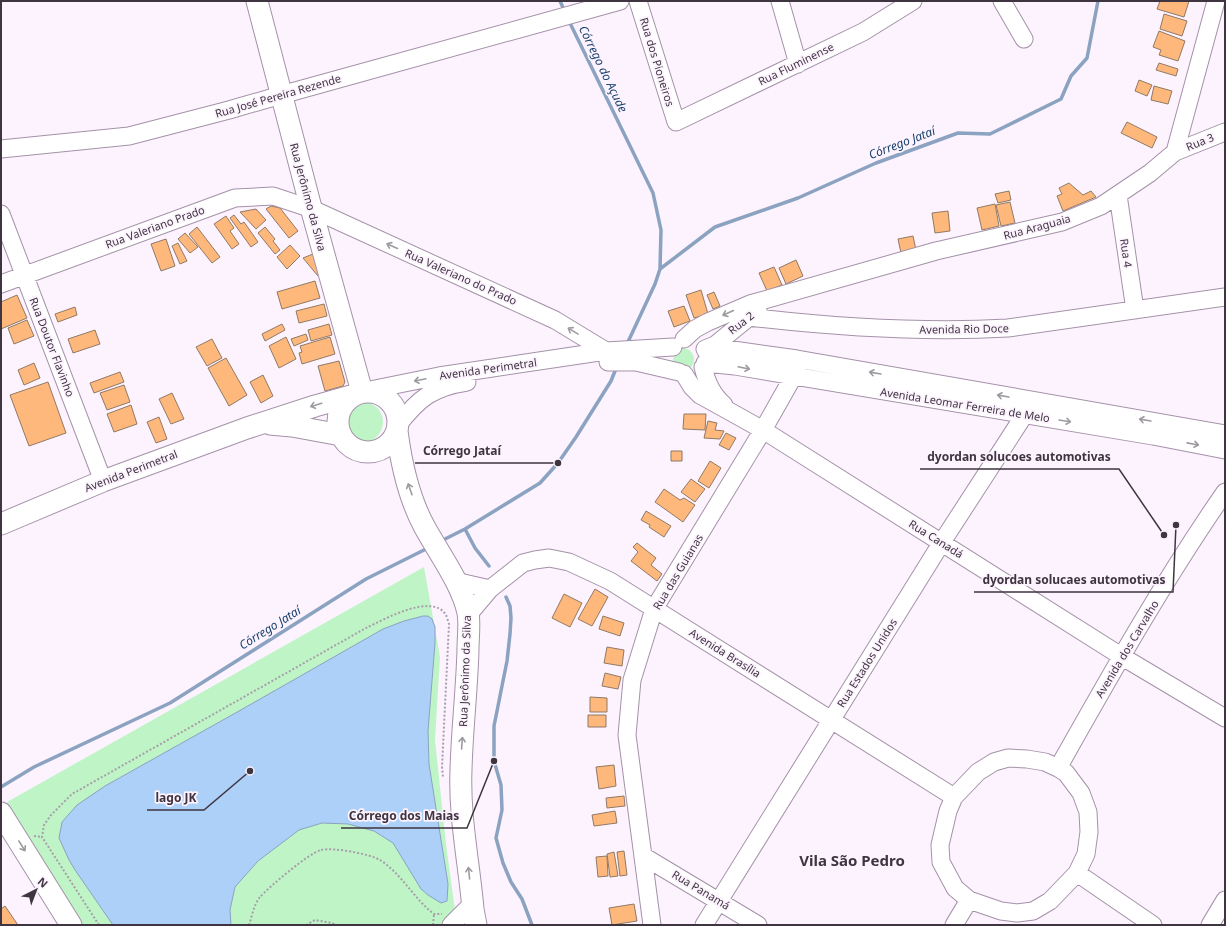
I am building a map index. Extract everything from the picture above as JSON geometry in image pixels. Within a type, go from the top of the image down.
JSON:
[{"type":"main road","name":"Rua Jerônimo da Silva","points":[[257,1],[360,393]]},
{"type":"main road","points":[[375,392],[391,402],[396,410],[397,428],[393,439],[387,445],[379,450],[370,452],[362,451],[353,448],[346,443],[338,426],[338,417],[344,404],[360,393],[375,392]]},
{"type":"main road","name":"Avenida Perimetral","points":[[1,524],[103,481],[264,423],[360,393]]},
{"type":"main road","name":"Avenida Perimetral","points":[[264,423],[292,426],[341,435]]},
{"type":"main road","name":"Rua Jerônimo da Silva","points":[[397,428],[400,454],[407,482],[423,525],[444,559],[466,606],[468,615],[467,667],[461,771],[462,805],[472,904],[476,925]]},
{"type":"main road","points":[[1,813],[71,925]]},
{"type":"street","name":"Rua José Pereira Rezende","points":[[1,149],[129,136],[229,110],[620,1]]},
{"type":"street","name":"Rua dos Pioneiros","points":[[638,1],[676,122]]},
{"type":"street","points":[[780,1],[798,64]]},
{"type":"street","name":"Rua Fluminense","points":[[676,122],[863,32],[913,1]]},
{"type":"street","points":[[1002,1],[1024,39]]},
{"type":"street","points":[[1175,152],[1216,1]]},
{"type":"street","name":"Rua 3","points":[[1175,152],[1225,132]]},
{"type":"street","name":"Rua Araguaia","points":[[678,343],[695,329],[750,304],[936,251],[1062,222],[1101,206],[1150,173],[1175,152]]},
{"type":"street","name":"Rua 4","points":[[1118,195],[1134,310]]},
{"type":"street","name":"Rua Valeriano Prado","points":[[1,284],[235,198],[273,196],[312,209]]},
{"type":"street","name":"Rua Valeriano do Prado","points":[[312,209],[555,320],[606,355]]},
{"type":"street","name":"Rua Doutor Flavinho","points":[[1,214],[103,481]]},
{"type":"street","name":"Rua 2","points":[[704,358],[715,345],[749,317],[778,296]]},
{"type":"street","name":"Avenida Rio Doce","points":[[749,317],[885,330],[975,330],[1008,328],[1225,297]]},
{"type":"street","points":[[694,339],[703,346],[704,358],[694,374],[681,373],[649,357],[678,343],[694,339]]},
{"type":"street","points":[[678,343],[670,352],[671,363],[681,373]]},
{"type":"street","name":"Avenida Leomar Ferreira de Melo","points":[[704,358],[726,349],[797,359],[1026,407],[1153,436],[1225,450]]},
{"type":"street","name":"Avenida Perimetral","points":[[397,428],[408,413],[423,397],[436,389],[457,383],[606,355],[622,362],[649,357]]},
{"type":"street","name":"Avenida Leomar Ferreira de Melo","points":[[704,358],[735,366],[793,376],[1225,434]]},
{"type":"street","name":"Rua Canadá","points":[[704,358],[706,380],[711,391],[730,411]]},
{"type":"street","name":"Rua das Guianas","points":[[652,925],[627,735],[632,680],[654,609],[763,430],[793,376],[797,359]]},
{"type":"street","name":"Avenida Perimetral","points":[[360,393],[439,376],[535,368]]},
{"type":"street","name":"Rua Canadá","points":[[681,373],[700,395],[763,430],[1121,656],[1225,718]]},
{"type":"street","name":"Rua Estados Unidos","points":[[704,925],[1026,407]]},
{"type":"street","name":"Avenida dos Carvalho","points":[[1058,768],[1121,656],[1201,526],[1225,492]]},
{"type":"street","name":"Avenida Brasília","points":[[468,615],[490,589],[524,563],[549,558],[569,562],[610,581],[954,797]]},
{"type":"street","points":[[455,581],[490,589]]},
{"type":"street","points":[[1008,758],[1045,762],[1058,768],[1066,773],[1081,793],[1088,812],[1089,832],[1086,854],[1077,873],[1050,901],[1033,911],[1017,913],[1001,911],[969,900],[955,888],[941,862],[940,845],[948,812],[954,797],[978,772],[994,762],[1008,758]]},
{"type":"street","name":"Rua Panamá","points":[[643,856],[758,925]]},
{"type":"street","points":[[1077,873],[1153,925]]},
{"type":"street","points":[[954,925],[969,900]]},
{"type":"street","points":[[1210,925],[1225,900]]},
{"type":"street","points":[[449,919],[472,904]]},
{"type":"path","points":[[98,925],[42,837],[44,825],[51,815],[72,794],[366,628],[406,610],[426,605],[435,606],[446,614],[449,624],[442,767],[444,780]]},
{"type":"path","points":[[249,925],[260,897],[303,860],[320,850],[334,850],[364,854],[380,860],[392,869],[424,906],[434,914],[449,919]]},
{"type":"path","points":[[433,925],[434,914]]},
{"type":"path","points":[[306,925],[315,920],[336,925]]},
{"type":"green space","points":[[682,348],[690,350],[694,356],[693,363],[688,369],[673,362],[675,354]]},
{"type":"green space","points":[[367,402],[374,405],[380,411],[383,422],[382,430],[374,439],[367,442],[359,442],[352,439],[344,430],[343,418],[346,411],[355,403]]},
{"type":"green space","points":[[424,567],[440,657],[435,740],[446,844],[457,925],[81,925],[39,859],[7,802]]},
{"type":"water","points":[[423,616],[428,616],[432,619],[435,627],[428,731],[429,764],[448,884],[447,901],[441,903],[421,889],[393,843],[374,831],[348,824],[322,823],[299,830],[258,861],[235,887],[230,910],[231,925],[113,925],[75,870],[59,838],[62,822],[77,805],[105,786],[383,629]]},
{"type":"building","points":[[1160,1],[1189,1],[1184,17],[1157,9]]},
{"type":"building","points":[[1164,14],[1187,21],[1182,36],[1160,29]]},
{"type":"building","points":[[1159,31],[1185,41],[1178,61],[1159,55],[1161,50],[1153,47]]},
{"type":"building","points":[[1159,63],[1178,69],[1176,76],[1156,70]]},
{"type":"building","points":[[1139,80],[1152,85],[1147,96],[1135,91]]},
{"type":"building","points":[[1154,86],[1172,91],[1168,104],[1151,100]]},
{"type":"building","points":[[1127,122],[1157,137],[1152,148],[1121,133]]},
{"type":"building","points":[[1069,183],[1083,195],[1091,191],[1096,197],[1063,211],[1057,196],[1062,194],[1059,188]]},
{"type":"building","points":[[1009,191],[1011,200],[998,203],[995,194]]},
{"type":"building","points":[[1010,202],[1015,223],[1001,226],[996,205]]},
{"type":"building","points":[[995,204],[999,226],[982,230],[977,208]]},
{"type":"building","points":[[271,206],[280,208],[298,231],[289,238],[266,209]]},
{"type":"building","points":[[256,209],[266,220],[256,229],[240,212]]},
{"type":"building","points":[[948,211],[950,231],[935,233],[932,213]]},
{"type":"building","points":[[234,215],[241,224],[244,222],[258,242],[251,247],[230,218]]},
{"type":"building","points":[[226,216],[234,228],[230,231],[239,244],[232,249],[214,224]]},
{"type":"building","points":[[197,227],[220,257],[212,263],[189,234]]},
{"type":"building","points":[[265,227],[275,239],[273,241],[280,250],[275,254],[258,233]]},
{"type":"building","points":[[185,233],[198,247],[190,253],[178,239]]},
{"type":"building","points":[[913,236],[916,250],[901,253],[898,239]]},
{"type":"building","points":[[166,239],[175,266],[161,271],[151,244]]},
{"type":"building","points":[[178,243],[187,261],[180,264],[172,246]]},
{"type":"building","points":[[290,245],[300,256],[287,269],[277,257]]},
{"type":"building","points":[[313,254],[320,275],[318,276],[303,258]]},
{"type":"building","points":[[796,260],[803,276],[786,284],[779,268]]},
{"type":"building","points":[[774,267],[782,285],[767,291],[759,273]]},
{"type":"building","points":[[315,281],[320,298],[282,309],[277,292]]},
{"type":"building","points":[[701,290],[708,314],[694,318],[686,295]]},
{"type":"building","points":[[714,292],[720,306],[713,309],[707,295]]},
{"type":"building","points":[[17,295],[27,318],[1,329],[1,302]]},
{"type":"building","points":[[324,304],[327,316],[299,323],[296,311]]},
{"type":"building","points":[[684,306],[690,321],[674,327],[668,311]]},
{"type":"building","points":[[75,307],[77,315],[58,322],[55,314]]},
{"type":"building","points":[[27,320],[34,336],[14,344],[8,328]]},
{"type":"building","points":[[282,324],[285,330],[265,341],[262,334]]},
{"type":"building","points":[[329,324],[332,335],[311,341],[308,330]]},
{"type":"building","points":[[95,330],[100,344],[73,353],[68,339]]},
{"type":"building","points":[[306,334],[308,340],[294,346],[291,339]]},
{"type":"building","points":[[286,337],[296,359],[279,368],[269,346]]},
{"type":"building","points":[[330,337],[335,354],[302,364],[299,353],[302,352],[300,346]]},
{"type":"building","points":[[212,339],[222,358],[207,366],[196,347]]},
{"type":"building","points":[[226,358],[247,395],[229,406],[208,368]]},
{"type":"building","points":[[339,361],[345,382],[343,386],[325,391],[318,366]]},
{"type":"building","points":[[34,363],[40,378],[24,385],[18,370]]},
{"type":"building","points":[[120,372],[124,382],[94,393],[90,383]]},
{"type":"building","points":[[263,375],[273,396],[261,403],[250,382]]},
{"type":"building","points":[[48,382],[66,433],[29,446],[10,395]]},
{"type":"building","points":[[124,385],[130,402],[107,410],[100,393]]},
{"type":"building","points":[[172,393],[184,419],[171,424],[159,399]]},
{"type":"building","points":[[131,405],[137,424],[114,432],[107,414]]},
{"type":"building","points":[[684,414],[706,414],[705,430],[683,429]]},
{"type":"building","points":[[159,417],[167,439],[156,443],[147,422]]},
{"type":"building","points":[[708,421],[717,423],[715,430],[724,431],[720,439],[704,438]]},
{"type":"building","points":[[726,433],[736,438],[729,450],[719,445]]},
{"type":"building","points":[[671,451],[682,451],[682,461],[671,461]]},
{"type":"building","points":[[710,461],[721,468],[709,488],[698,481]]},
{"type":"building","points":[[691,479],[705,489],[695,502],[681,492]]},
{"type":"building","points":[[664,489],[680,500],[684,498],[695,505],[683,522],[655,502]]},
{"type":"building","points":[[646,511],[671,526],[664,537],[649,527],[650,525],[641,520]]},
{"type":"building","points":[[637,543],[656,558],[651,565],[662,574],[657,581],[631,561],[638,552],[633,547]]},
{"type":"building","points":[[595,589],[608,597],[592,626],[578,619]]},
{"type":"building","points":[[564,594],[582,603],[570,627],[552,618]]},
{"type":"building","points":[[603,616],[624,623],[620,636],[599,629]]},
{"type":"building","points":[[607,647],[624,650],[622,666],[604,663]]},
{"type":"building","points":[[605,673],[621,677],[618,689],[602,686]]},
{"type":"building","points":[[590,697],[607,698],[607,712],[590,712]]},
{"type":"building","points":[[588,715],[606,715],[606,727],[588,727]]},
{"type":"building","points":[[614,765],[616,786],[599,789],[596,767]]},
{"type":"building","points":[[624,796],[625,806],[607,808],[606,798]]},
{"type":"building","points":[[615,811],[617,823],[594,826],[592,815]]},
{"type":"building","points":[[624,851],[627,875],[620,876],[617,852]]},
{"type":"building","points":[[614,852],[618,876],[610,877],[607,854]]},
{"type":"building","points":[[607,856],[608,876],[598,877],[596,857]]},
{"type":"building","points":[[634,904],[637,921],[612,925],[609,908]]},
{"type":"building","points":[[5,906],[18,925],[1,925],[1,909]]},
{"type":"waterway","name":"Córrego do Açude","points":[[560,1],[565,12]]},
{"type":"waterway","name":"Córrego Jataí","points":[[660,269],[715,227],[798,198],[876,163],[958,133],[990,134],[1061,99],[1071,76],[1087,58],[1098,1]]},
{"type":"waterway","points":[[568,19],[653,193],[661,230],[660,269],[655,284],[627,344]]},
{"type":"waterway","name":"Córrego Jataí","points":[[441,541],[465,529],[540,483],[558,463],[576,437],[611,381],[617,366]]},
{"type":"waterway","points":[[465,529],[475,548],[489,566]]},
{"type":"waterway","name":"Córrego Jataí","points":[[1,787],[34,767],[170,703],[366,579],[428,548]]},
{"type":"waterway","points":[[506,597],[510,606],[510,634],[507,661],[494,726],[494,761],[501,785],[502,810],[496,838],[503,863],[511,882],[522,899],[532,925]]},
{"type":"place","name":"Córrego Jataí","points":[[558,463]]},
{"type":"place","name":"dyordan solucaes automotivas","points":[[1176,525]]},
{"type":"place","name":"dyordan solucoes automotivas","points":[[1164,535]]},
{"type":"place","name":"Córrego dos Maias","points":[[494,761]]},
{"type":"place","name":"lago JK","points":[[250,771]]},
{"type":"district","name":"Vila São Pedro","points":[[852,861]]}]
